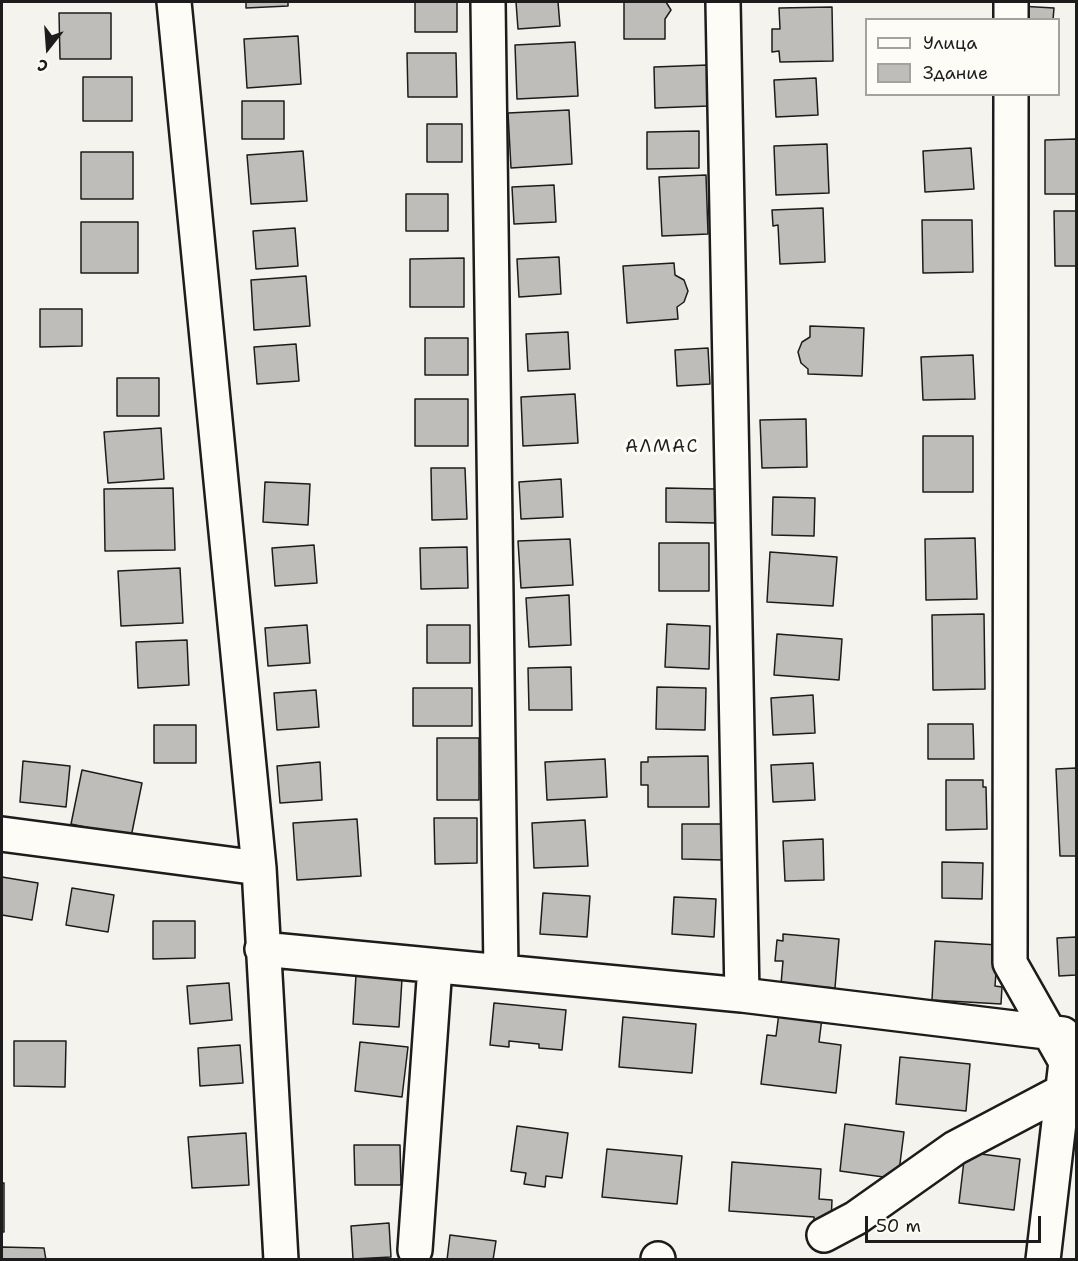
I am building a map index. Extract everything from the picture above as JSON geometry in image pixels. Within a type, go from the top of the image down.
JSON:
[{"type":"street","points":[[174,2],[259,868],[281,1260]]},
{"type":"street","points":[[488,2],[501,972]]},
{"type":"street","points":[[723,2],[742,995]]},
{"type":"street","points":[[1011,2],[1011,18]]},
{"type":"street","points":[[1011,96],[1010,963],[1063,1034],[1066,1062],[1043,1260]]},
{"type":"street","points":[[2,834],[259,868]]},
{"type":"street","points":[[262,949],[742,995],[1063,1034]]},
{"type":"street","points":[[415,1250],[435,966]]},
{"type":"street","points":[[824,1235],[856,1218],[955,1148],[1063,1091]]},
{"type":"building","points":[[246,2],[288,2],[288,6],[246,8]]},
{"type":"building","points":[[415,2],[457,2],[457,32],[415,32]]},
{"type":"building","points":[[516,2],[558,2],[560,26],[518,29]]},
{"type":"building","points":[[624,2],[666,2],[671,10],[665,19],[665,39],[624,39]]},
{"type":"building","points":[[1019,6],[1054,8],[1053,18],[1019,18]]},
{"type":"building","points":[[832,7],[833,61],[780,62],[779,51],[772,52],[772,29],[780,29],[779,8]]},
{"type":"building","points":[[59,13],[111,13],[111,59],[60,59]]},
{"type":"building","points":[[298,36],[301,84],[247,88],[244,39]]},
{"type":"building","points":[[575,42],[578,96],[517,99],[515,45]]},
{"type":"building","points":[[407,53],[456,53],[457,97],[408,97]]},
{"type":"building","points":[[708,65],[709,106],[655,108],[654,67]]},
{"type":"building","points":[[83,77],[132,77],[132,121],[83,121]]},
{"type":"building","points":[[816,78],[818,115],[776,117],[774,80]]},
{"type":"building","points":[[242,101],[284,101],[284,139],[242,139]]},
{"type":"building","points":[[569,110],[572,164],[511,168],[508,113]]},
{"type":"building","points":[[427,124],[462,124],[462,162],[427,162]]},
{"type":"building","points":[[699,131],[699,168],[647,169],[647,132]]},
{"type":"building","points":[[1076,139],[1076,194],[1045,194],[1045,140]]},
{"type":"building","points":[[827,144],[829,193],[776,195],[774,146]]},
{"type":"building","points":[[971,148],[974,189],[925,192],[923,151]]},
{"type":"building","points":[[303,151],[307,201],[251,204],[247,155]]},
{"type":"building","points":[[81,152],[133,152],[133,199],[81,199]]},
{"type":"building","points":[[706,175],[708,234],[662,236],[659,177]]},
{"type":"building","points":[[554,185],[556,222],[514,224],[512,187]]},
{"type":"building","points":[[406,194],[448,194],[448,231],[406,231]]},
{"type":"building","points":[[823,208],[825,262],[780,264],[778,225],[773,226],[772,210]]},
{"type":"building","points":[[1054,211],[1076,211],[1076,266],[1055,266]]},
{"type":"building","points":[[922,220],[972,220],[973,272],[923,273]]},
{"type":"building","points":[[81,222],[138,222],[138,273],[81,273]]},
{"type":"building","points":[[295,228],[298,266],[256,269],[253,231]]},
{"type":"building","points":[[559,257],[561,294],[519,297],[517,259]]},
{"type":"building","points":[[464,258],[464,307],[410,307],[410,259]]},
{"type":"building","points":[[674,263],[675,275],[684,280],[688,291],[684,302],[677,307],[678,319],[627,323],[623,266]]},
{"type":"building","points":[[306,276],[310,326],[254,330],[251,280]]},
{"type":"building","points":[[40,309],[82,309],[82,346],[40,347]]},
{"type":"building","points":[[810,326],[864,328],[862,376],[808,374],[808,369],[801,363],[798,352],[802,342],[810,337]]},
{"type":"building","points":[[568,332],[570,369],[528,371],[526,334]]},
{"type":"building","points":[[425,338],[468,338],[468,375],[425,375]]},
{"type":"building","points":[[296,344],[299,381],[257,384],[254,347]]},
{"type":"building","points":[[708,348],[710,384],[677,386],[675,350]]},
{"type":"building","points":[[973,355],[975,399],[923,400],[921,357]]},
{"type":"building","points":[[117,378],[159,378],[159,416],[117,416]]},
{"type":"building","points":[[575,394],[578,443],[523,446],[521,397]]},
{"type":"building","points":[[415,399],[468,399],[468,446],[415,446]]},
{"type":"building","points":[[806,419],[807,467],[762,468],[760,420]]},
{"type":"building","points":[[161,428],[164,479],[108,483],[104,432]]},
{"type":"building","points":[[923,436],[973,436],[973,492],[923,492]]},
{"type":"building","points":[[431,468],[465,468],[467,519],[432,520]]},
{"type":"building","points":[[561,479],[563,517],[521,519],[519,482]]},
{"type":"building","points":[[265,482],[310,484],[308,525],[263,522]]},
{"type":"building","points":[[173,488],[175,550],[105,551],[104,489]]},
{"type":"building","points":[[666,488],[716,489],[716,523],[666,522]]},
{"type":"building","points":[[773,497],[815,498],[814,536],[772,535]]},
{"type":"building","points":[[975,538],[977,599],[926,600],[925,539]]},
{"type":"building","points":[[570,539],[573,585],[521,588],[518,541]]},
{"type":"building","points":[[659,543],[709,543],[709,591],[659,591]]},
{"type":"building","points":[[314,545],[317,583],[275,586],[272,548]]},
{"type":"building","points":[[467,547],[468,588],[421,589],[420,548]]},
{"type":"building","points":[[770,552],[837,557],[833,606],[767,602]]},
{"type":"building","points":[[180,568],[183,623],[121,626],[118,571]]},
{"type":"building","points":[[569,595],[571,645],[529,647],[526,598]]},
{"type":"building","points":[[984,614],[985,689],[933,690],[932,615]]},
{"type":"building","points":[[667,624],[710,626],[709,669],[665,667]]},
{"type":"building","points":[[307,625],[310,663],[268,666],[265,628]]},
{"type":"building","points":[[427,625],[470,625],[470,663],[427,663]]},
{"type":"building","points":[[777,634],[842,639],[839,680],[774,675]]},
{"type":"building","points":[[187,640],[189,685],[138,688],[136,642]]},
{"type":"building","points":[[571,667],[572,710],[529,710],[528,668]]},
{"type":"building","points":[[657,687],[706,688],[705,730],[656,729]]},
{"type":"building","points":[[413,688],[472,688],[472,726],[413,726]]},
{"type":"building","points":[[316,690],[319,727],[277,730],[274,693]]},
{"type":"building","points":[[813,695],[815,733],[773,735],[771,698]]},
{"type":"building","points":[[928,724],[973,724],[974,759],[928,759]]},
{"type":"building","points":[[154,725],[196,725],[196,763],[154,763]]},
{"type":"building","points":[[437,738],[479,738],[479,800],[437,800]]},
{"type":"building","points":[[708,756],[709,807],[648,807],[648,785],[641,785],[641,762],[648,762],[648,757]]},
{"type":"building","points":[[605,759],[607,797],[547,800],[545,762]]},
{"type":"building","points":[[23,761],[70,766],[66,807],[20,802]]},
{"type":"building","points":[[320,762],[322,800],[280,803],[277,766]]},
{"type":"building","points":[[813,763],[815,800],[773,802],[771,765]]},
{"type":"building","points":[[1076,768],[1076,856],[1060,856],[1056,769]]},
{"type":"building","points":[[82,770],[142,783],[131,837],[71,824]]},
{"type":"building","points":[[946,780],[983,780],[983,787],[986,787],[987,829],[946,830]]},
{"type":"building","points":[[434,818],[477,818],[477,863],[435,864]]},
{"type":"building","points":[[357,819],[361,876],[297,880],[293,823]]},
{"type":"building","points":[[585,820],[588,866],[534,868],[532,823]]},
{"type":"building","points":[[682,824],[725,824],[724,860],[682,859]]},
{"type":"building","points":[[823,839],[824,880],[785,881],[783,841]]},
{"type":"building","points":[[942,862],[983,863],[982,899],[942,898]]},
{"type":"building","points":[[2,877],[38,883],[32,920],[2,915]]},
{"type":"building","points":[[72,888],[114,895],[108,932],[66,925]]},
{"type":"building","points":[[543,893],[590,896],[587,937],[540,934]]},
{"type":"building","points":[[674,897],[716,899],[714,937],[672,934]]},
{"type":"building","points":[[153,921],[195,921],[195,958],[153,959]]},
{"type":"building","points":[[783,934],[839,939],[835,988],[781,984],[783,961],[775,961],[777,940],[783,941]]},
{"type":"building","points":[[1076,937],[1076,975],[1059,976],[1057,938]]},
{"type":"building","points":[[935,941],[998,945],[995,986],[1002,987],[1001,1004],[932,1000]]},
{"type":"building","points":[[356,975],[402,979],[399,1027],[353,1024]]},
{"type":"building","points":[[229,983],[232,1020],[190,1024],[187,986]]},
{"type":"building","points":[[494,1003],[566,1010],[562,1050],[539,1048],[539,1044],[509,1041],[509,1047],[490,1045]]},
{"type":"building","points":[[779,1013],[822,1018],[819,1042],[841,1045],[836,1093],[761,1084],[767,1035],[776,1036]]},
{"type":"building","points":[[623,1017],[696,1024],[692,1073],[619,1067]]},
{"type":"building","points":[[14,1041],[66,1041],[65,1087],[14,1086]]},
{"type":"building","points":[[360,1042],[408,1047],[402,1097],[355,1091]]},
{"type":"building","points":[[240,1045],[243,1083],[200,1086],[198,1048]]},
{"type":"building","points":[[900,1057],[970,1064],[966,1111],[896,1104]]},
{"type":"building","points":[[845,1124],[904,1132],[898,1179],[840,1171]]},
{"type":"building","points":[[517,1126],[568,1133],[562,1178],[546,1176],[545,1187],[524,1184],[526,1173],[511,1171]]},
{"type":"building","points":[[246,1133],[249,1185],[192,1188],[188,1137]]},
{"type":"building","points":[[354,1145],[400,1145],[401,1185],[355,1185]]},
{"type":"building","points":[[607,1149],[682,1156],[677,1204],[602,1197]]},
{"type":"building","points":[[965,1152],[1020,1159],[1014,1210],[959,1203]]},
{"type":"building","points":[[732,1162],[821,1169],[819,1199],[832,1200],[831,1224],[814,1223],[814,1217],[729,1211]]},
{"type":"building","points":[[2,1183],[4,1183],[4,1232],[2,1232]]},
{"type":"building","points":[[389,1223],[391,1257],[353,1259],[351,1226]]},
{"type":"building","points":[[450,1235],[496,1241],[493,1260],[447,1260]]},
{"type":"building","points":[[2,1247],[44,1248],[46,1260],[2,1260]]},
{"type":"district","name":"АЛМАС","points":[[662,447]]}]
